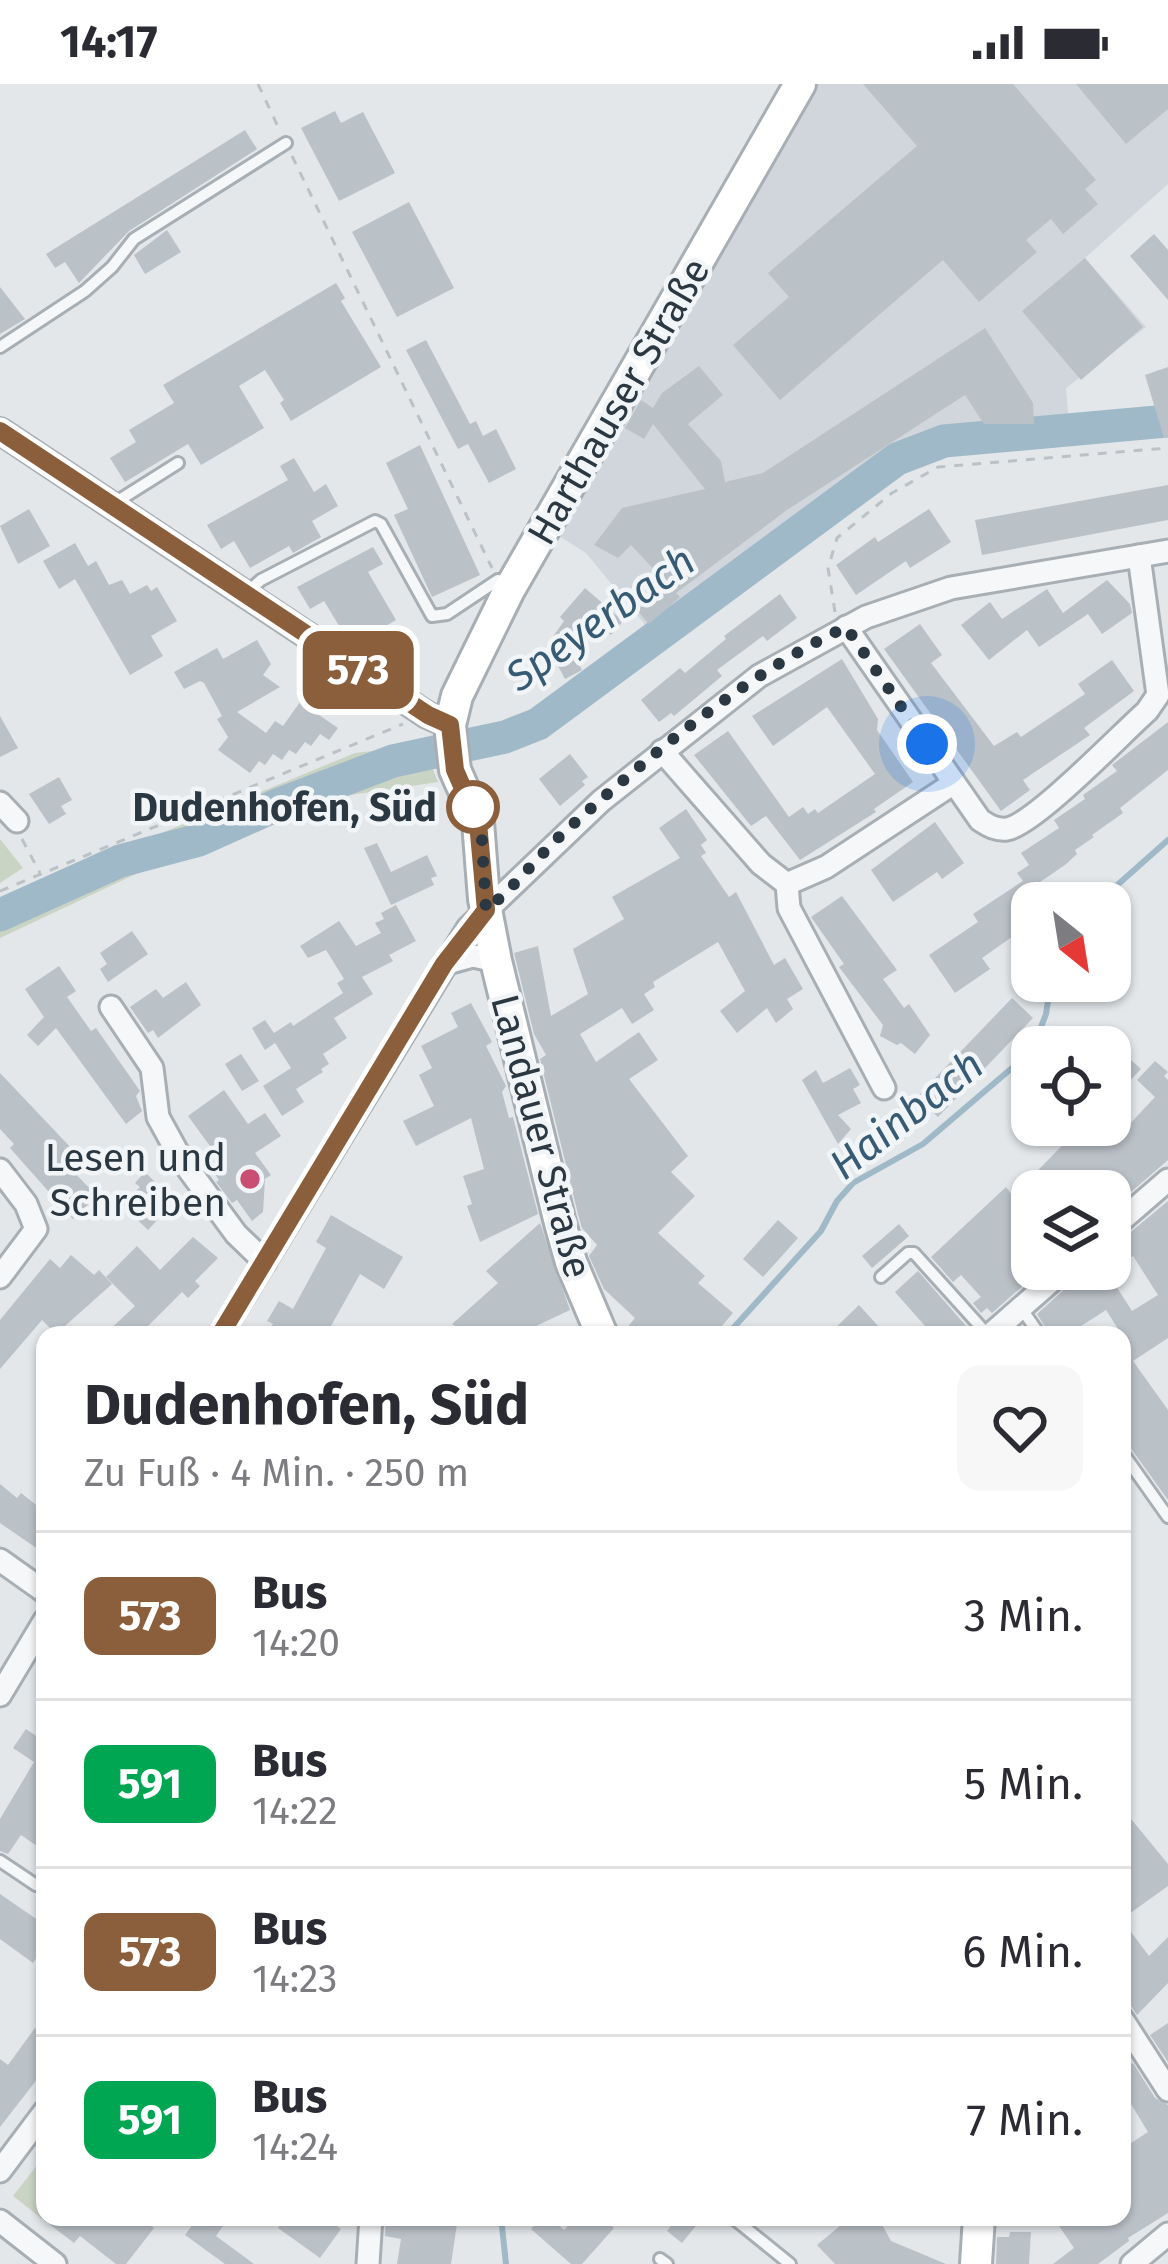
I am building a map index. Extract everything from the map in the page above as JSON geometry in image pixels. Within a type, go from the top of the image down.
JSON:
[{"type":"main road","name":"Harthauser Straße","points":[[442,726],[509,590],[800,84]]},
{"type":"main road","name":"Landauer Straße","points":[[442,726],[478,823],[496,961],[571,1262],[598,1326]]},
{"type":"main road","points":[[976,2264],[978,2226]]},
{"type":"street","points":[[0,431],[442,726]]},
{"type":"street","points":[[226,1326],[444,964],[486,910],[570,827],[759,676],[846,627],[951,588],[1168,551]]},
{"type":"street","points":[[846,627],[980,820],[1001,830],[1012,828],[1154,704],[1160,685],[1139,556]]},
{"type":"street","points":[[662,752],[760,864],[787,884],[789,908],[884,1088]]},
{"type":"street","points":[[787,884],[826,867],[954,783]]},
{"type":"street","points":[[0,802],[16,821]]},
{"type":"street","points":[[444,964],[473,956],[496,961]]},
{"type":"street","points":[[111,1007],[152,1069],[158,1117],[181,1160],[236,1234],[266,1262]]},
{"type":"street","points":[[0,1170],[26,1204],[36,1229],[0,1277]]},
{"type":"street","points":[[1131,1212],[1168,1180]]},
{"type":"street","points":[[1000,1326],[1041,1290]]},
{"type":"street","points":[[0,1560],[36,1586]]},
{"type":"street","points":[[0,1695],[36,1635]]},
{"type":"street","points":[[1131,2033],[1168,2090]]},
{"type":"street","points":[[0,2171],[36,2122]]},
{"type":"street","points":[[0,2222],[55,2264]]},
{"type":"street","points":[[368,2264],[370,2226]]},
{"type":"street","points":[[1132,2264],[1167,2238]]},
{"type":"lane","points":[[0,347],[85,290],[112,267],[134,238],[286,143]]},
{"type":"lane","points":[[110,506],[178,464]]},
{"type":"lane","points":[[244,595],[261,580],[375,521],[381,524],[432,616],[447,614],[498,580]]},
{"type":"lane","points":[[881,1276],[914,1253],[981,1326]]},
{"type":"lane","points":[[1021,1308],[1034,1326]]},
{"type":"lane","points":[[1131,1465],[1168,1517]]},
{"type":"lane","points":[[0,1861],[36,1885]]},
{"type":"lane","points":[[743,2226],[790,2264]]},
{"type":"path","points":[[258,84],[498,580]]},
{"type":"path","points":[[846,627],[835,616],[828,568],[837,538],[892,493],[938,467],[1168,448]]},
{"type":"path","points":[[0,892],[442,726]]},
{"type":"path","points":[[16,821],[41,874]]},
{"type":"shaded area","points":[[814,84],[1168,84],[1168,184],[1085,258],[1146,327],[1066,388],[1069,425],[958,432],[932,436],[892,452],[651,632],[586,553],[556,534]]},
{"type":"green space","points":[[423,745],[438,782],[317,800],[217,847],[155,865],[0,938],[0,900],[355,753]]},
{"type":"green space","points":[[0,839],[23,868],[0,883]]},
{"type":"green space","points":[[36,2167],[36,2214],[13,2196]]},
{"type":"building","points":[[863,84],[1013,84],[1096,180],[1085,189],[1098,204],[1063,234],[1051,219],[1026,240],[1037,252],[979,302],[943,260],[780,400],[733,345],[789,297],[768,273],[917,146]]},
{"type":"building","points":[[1076,84],[1168,84],[1168,109],[1126,144]]},
{"type":"building","points":[[335,111],[341,123],[363,112],[395,173],[339,201],[301,128]]},
{"type":"building","points":[[245,130],[257,149],[129,231],[79,283],[65,262],[55,268],[46,254]]},
{"type":"building","points":[[409,202],[454,288],[397,317],[352,232]]},
{"type":"building","points":[[167,230],[181,252],[145,274],[134,255]]},
{"type":"building","points":[[1154,234],[1168,250],[1168,300],[1130,256]]},
{"type":"building","points":[[1085,258],[1143,327],[1081,380],[1022,311]]},
{"type":"building","points":[[336,283],[345,298],[341,301],[381,367],[291,421],[265,370],[239,386],[264,428],[201,465],[188,444],[125,482],[110,458],[136,442],[129,430],[174,403],[163,385]]},
{"type":"building","points":[[0,287],[25,319],[0,334]]},
{"type":"building","points":[[985,328],[1033,403],[1034,424],[984,424],[965,395],[787,510],[676,593],[680,597],[649,624],[633,606],[663,579],[631,545],[618,558],[594,545],[622,508],[705,489],[653,424],[644,439],[625,428],[641,400],[653,408],[662,393],[699,366],[723,395],[688,424],[721,461],[725,482],[763,473]]},
{"type":"building","points":[[426,340],[470,424],[476,421],[483,436],[496,429],[516,469],[489,483],[468,444],[458,449],[406,350]]},
{"type":"building","points":[[1168,367],[1168,437],[1164,438],[1145,375]]},
{"type":"building","points":[[420,445],[480,575],[432,597],[394,515],[408,509],[386,463]]},
{"type":"building","points":[[294,458],[314,492],[326,484],[338,506],[312,521],[321,537],[293,553],[289,546],[250,568],[234,541],[221,549],[207,525],[288,480],[280,466]]},
{"type":"building","points":[[1168,485],[1168,520],[982,555],[975,520]]},
{"type":"building","points":[[29,509],[50,546],[18,564],[0,526]]},
{"type":"building","points":[[929,509],[951,542],[910,568],[906,561],[856,595],[836,565],[875,537],[878,542]]},
{"type":"building","points":[[75,543],[88,566],[96,561],[109,585],[122,580],[130,594],[147,585],[151,591],[157,587],[177,621],[151,636],[163,656],[130,675],[75,579],[59,589],[43,561]]},
{"type":"building","points":[[373,547],[383,564],[368,572],[396,620],[359,642],[349,625],[341,629],[324,601],[310,609],[297,587]]},
{"type":"building","points":[[1107,580],[1130,604],[1132,613],[1102,634],[1088,614],[1039,647],[1027,630],[989,660],[961,625],[990,602],[1002,619],[1047,589],[1063,613]]},
{"type":"building","points":[[585,588],[623,621],[611,635],[592,619],[569,646],[582,670],[565,679],[547,645],[564,621],[560,617]]},
{"type":"building","points":[[780,594],[797,618],[717,670],[722,676],[674,716],[671,713],[659,722],[641,700],[680,668],[685,673]]},
{"type":"building","points":[[920,624],[942,655],[931,663],[994,746],[1017,732],[1021,737],[1085,694],[1078,684],[1112,660],[1134,691],[1084,728],[1090,735],[1023,780],[1030,790],[1001,811],[884,649]]},
{"type":"building","points":[[257,640],[271,664],[263,675],[280,687],[237,712],[266,733],[275,721],[283,726],[300,702],[338,728],[329,740],[320,734],[311,746],[305,742],[296,754],[289,750],[282,760],[273,754],[265,765],[259,761],[250,773],[218,750],[228,737],[204,683],[184,689],[174,672],[217,648],[223,659]]},
{"type":"building","points":[[842,659],[878,719],[877,730],[913,782],[876,812],[800,860],[766,816],[751,826],[694,755],[728,731],[789,817],[803,807],[808,814],[815,809],[818,813],[875,774],[827,707],[773,746],[752,716]]},
{"type":"building","points":[[0,716],[18,748],[0,757]]},
{"type":"building","points":[[1168,722],[1168,770],[1120,808],[1123,813],[1075,850],[1077,854],[1065,865],[1040,882],[1021,882],[1017,873],[1029,865],[1021,853],[1059,828],[1054,820],[1117,771],[1112,765]]},
{"type":"building","points":[[570,754],[588,777],[560,806],[539,779]]},
{"type":"building","points":[[59,777],[72,800],[61,806],[66,814],[49,824],[29,794]]},
{"type":"building","points":[[686,809],[707,840],[701,845],[706,853],[701,856],[729,897],[736,892],[774,965],[785,958],[803,989],[787,999],[793,1009],[776,1023],[767,1008],[737,1033],[720,1011],[745,991],[718,942],[653,982],[655,987],[644,994],[654,1010],[632,1024],[622,1008],[580,1034],[596,1062],[639,1032],[658,1060],[629,1079],[688,1156],[671,1172],[695,1196],[658,1233],[705,1276],[698,1283],[733,1313],[722,1326],[628,1326],[635,1318],[604,1289],[589,1256],[597,1245],[579,1218],[540,1059],[546,1055],[534,1034],[514,953],[538,946],[551,1016],[588,994],[573,949],[624,919],[612,897],[680,858],[659,828]]},
{"type":"building","points":[[935,822],[964,863],[942,879],[937,872],[893,902],[871,870]]},
{"type":"building","points":[[377,843],[391,872],[427,855],[437,876],[431,878],[434,885],[391,905],[364,848]]},
{"type":"building","points":[[1011,889],[1011,938],[982,958],[990,969],[955,993],[929,955],[978,922],[973,914]]},
{"type":"building","points":[[842,896],[897,970],[883,979],[904,1008],[909,1004],[930,1035],[915,1054],[880,1036],[883,1025],[839,967],[844,964],[811,917]]},
{"type":"building","points":[[396,905],[416,941],[389,955],[393,961],[362,977],[373,994],[334,1018],[347,1038],[323,1054],[329,1064],[323,1072],[296,1089],[304,1102],[282,1116],[263,1086],[291,1068],[275,1043],[265,1050],[252,1028],[265,1020],[274,1033],[291,1022],[293,1026],[343,993],[337,983],[344,979],[326,950],[308,958],[300,946],[339,921],[356,946],[381,933],[375,923],[384,919],[381,913]]},
{"type":"building","points":[[132,931],[148,954],[108,982],[100,969],[107,964],[100,953]]},
{"type":"building","points":[[59,966],[76,991],[67,997],[91,1031],[96,1028],[140,1091],[136,1096],[142,1111],[126,1124],[56,1028],[38,1046],[27,1035],[44,1017],[25,989]]},
{"type":"building","points":[[186,982],[201,1005],[158,1038],[153,1030],[148,1033],[130,1007],[156,989],[163,998]]},
{"type":"building","points":[[1011,999],[1033,1018],[1025,1026],[1011,1026],[1011,1041],[938,1117],[917,1097]]},
{"type":"building","points":[[471,1003],[492,1042],[486,1046],[506,1086],[502,1092],[538,1214],[480,1242],[467,1206],[472,1204],[463,1176],[484,1169],[471,1118],[416,1146],[403,1121],[434,1106],[419,1075],[432,1068],[421,1046],[458,1027],[451,1013]]},
{"type":"building","points":[[241,1054],[259,1081],[242,1091],[225,1064]]},
{"type":"building","points":[[1131,1060],[1141,1069],[1131,1080]]},
{"type":"building","points":[[1155,1061],[1168,1072],[1164,1076],[1168,1080],[1168,1160],[1131,1192],[1131,1170],[1038,1170],[1062,1146],[1131,1146],[1131,1123],[1155,1097],[1137,1080]]},
{"type":"building","points":[[850,1068],[860,1085],[853,1089],[861,1103],[838,1115],[851,1129],[838,1144],[802,1080],[816,1070],[823,1083]]},
{"type":"building","points":[[0,1073],[74,1151],[63,1161],[97,1196],[73,1219],[10,1148],[14,1144],[0,1129]]},
{"type":"building","points":[[224,1090],[248,1124],[265,1113],[281,1136],[255,1153],[271,1175],[265,1179],[263,1212],[252,1221],[216,1182],[208,1164],[218,1157],[188,1116]]},
{"type":"building","points":[[145,1172],[169,1196],[158,1207],[164,1213],[148,1230],[122,1205],[140,1187],[135,1183]]},
{"type":"building","points":[[1006,1187],[1011,1193],[1011,1290],[1018,1290],[992,1313],[987,1308],[981,1313],[973,1303],[981,1297],[961,1275],[953,1282],[931,1257]]},
{"type":"building","points":[[1168,1201],[1168,1338],[1133,1361],[1168,1410],[1168,1500],[1131,1449],[1131,1326],[1116,1326],[1106,1310],[1081,1326],[1044,1326],[1037,1314],[1064,1290],[1118,1290],[1132,1311],[1158,1295],[1133,1256],[1131,1232]]},
{"type":"building","points":[[331,1215],[403,1257],[384,1289],[360,1274],[331,1326],[272,1326],[267,1321],[279,1301],[293,1309],[326,1248],[316,1242]]},
{"type":"building","points":[[778,1220],[798,1238],[763,1277],[743,1259]]},
{"type":"building","points":[[540,1223],[570,1310],[536,1326],[455,1326],[452,1324],[498,1283],[486,1271]]},
{"type":"building","points":[[899,1224],[909,1236],[872,1268],[862,1256]]},
{"type":"building","points":[[193,1237],[218,1258],[195,1281],[200,1286],[188,1298],[182,1292],[148,1326],[114,1326],[135,1306],[106,1277],[137,1246],[160,1270]]},
{"type":"building","points":[[71,1255],[94,1275],[99,1270],[112,1284],[65,1326],[48,1326],[42,1320],[0,1369],[0,1320],[50,1259],[60,1268]]},
{"type":"building","points":[[918,1271],[966,1326],[925,1326],[895,1292]]},
{"type":"building","points":[[859,1305],[878,1326],[837,1326]]},
{"type":"building","points":[[0,1484],[36,1505],[36,1548],[0,1523]]},
{"type":"building","points":[[26,1729],[36,1736],[36,1845],[21,1835],[8,1854],[0,1851],[0,1819],[34,1762],[13,1748]]},
{"type":"building","points":[[1131,1819],[1168,1864],[1168,1886],[1131,1913]]},
{"type":"building","points":[[0,1894],[36,1919],[36,1959],[33,1963],[0,1939]]},
{"type":"building","points":[[1131,1932],[1149,1956],[1168,1937],[1168,1983],[1137,2015],[1131,2006]]},
{"type":"building","points":[[1168,2023],[1168,2062],[1150,2035]]},
{"type":"building","points":[[36,2029],[36,2081],[0,2127],[0,2059],[8,2065]]},
{"type":"building","points":[[1131,2064],[1155,2098],[1168,2105],[1168,2213],[1098,2264],[1053,2264],[1074,2248],[1059,2226],[1131,2226],[1131,2143],[1148,2132],[1131,2104]]},
{"type":"building","points":[[52,2226],[154,2228],[126,2264],[116,2264],[80,2236],[74,2243]]},
{"type":"building","points":[[192,2226],[223,2226],[216,2236],[254,2264],[225,2264],[185,2235]]},
{"type":"building","points":[[337,2226],[341,2229],[320,2258],[278,2228]]},
{"type":"building","points":[[386,2226],[457,2226],[451,2264],[397,2264],[401,2239],[385,2236]]},
{"type":"building","points":[[671,2226],[696,2226],[682,2243],[667,2231]]},
{"type":"building","points":[[840,2226],[883,2226],[891,2241],[946,2264],[835,2264],[817,2245]]},
{"type":"building","points":[[614,2228],[582,2264],[571,2264],[531,2229]]},
{"type":"building","points":[[1010,2232],[1031,2232],[1029,2264],[996,2264],[997,2237],[1009,2237]]},
{"type":"waterway","name":"Speyerbach","points":[[0,915],[120,861],[199,840],[393,761],[505,737],[538,724],[897,459],[944,441],[1168,421]]},
{"type":"waterway","name":"Hainbach","points":[[1121,882],[1168,840]]},
{"type":"waterway","name":"Hainbach","points":[[735,1326],[821,1231],[853,1183],[923,1144],[1019,1062],[1036,1040],[1048,1002]]},
{"type":"waterway","name":"Hainbach","points":[[502,2226],[506,2264]]},
{"type":"bus line","name":"573","points":[[0,431],[244,595],[450,725],[455,770],[478,823],[486,910],[444,964],[226,1326]]},
{"type":"place","name":"Dudenhofen, Süd","points":[[473,807]]},
{"type":"place","name":"Lesen und Schreiben","points":[[250,1179]]},
{"type":"route","points":[[473,807],[471,803],[482,840],[486,910],[570,827],[723,703],[786,658],[846,627],[927,744]]}]
